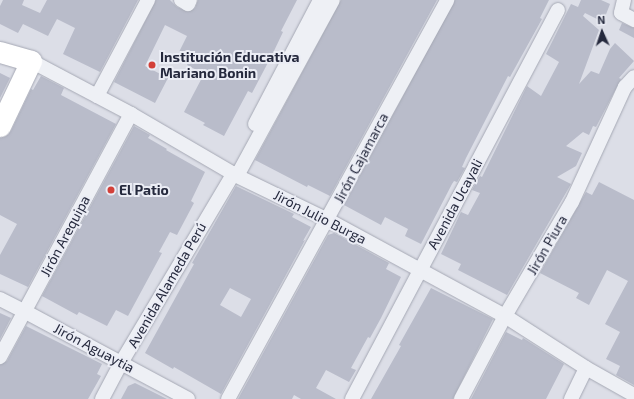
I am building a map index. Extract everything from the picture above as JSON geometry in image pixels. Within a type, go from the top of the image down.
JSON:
[{"type":"highway","name":"Jirón Julio Burga","points":[[0,52],[31,61]]},
{"type":"highway","points":[[0,126],[31,61]]},
{"type":"street","points":[[97,96],[148,0]]},
{"type":"street","name":"Avenida Alameda Perú","points":[[234,173],[320,0]]},
{"type":"street","name":"Avenida Alameda Perú","points":[[102,399],[121,363],[234,173],[333,0]]},
{"type":"street","name":"Jirón Cajamarca","points":[[228,399],[328,220],[446,0]]},
{"type":"street","points":[[624,0],[621,13],[634,20]]},
{"type":"street","name":"Avenida Ucayali","points":[[352,399],[558,10]]},
{"type":"street","name":"Jirón Julio Burga","points":[[31,61],[131,114],[234,173],[328,220],[506,316],[586,368],[634,395]]},
{"type":"street","name":"Jirón Piura","points":[[461,399],[506,316],[575,196],[629,82]]},
{"type":"street","name":"Jirón Arequipa","points":[[0,357],[131,114]]},
{"type":"street","name":"Jirón Aguaytia","points":[[0,299],[188,399]]},
{"type":"street","points":[[571,399],[586,368]]},
{"type":"building","points":[[3,0],[24,0],[22,5],[40,13],[47,0],[138,0],[100,72],[63,54],[75,28],[57,19],[48,36],[23,24],[18,33],[0,24],[0,6]]},
{"type":"building","points":[[156,0],[170,0],[177,7],[188,12],[195,8],[198,0],[297,0],[281,31],[283,32],[273,53],[252,93],[248,91],[224,136],[203,125],[205,123],[184,112],[204,74],[187,65],[188,63],[180,58],[182,54],[179,52],[187,36],[165,25],[145,66],[168,78],[155,103],[114,82]]},
{"type":"building","points":[[341,0],[437,0],[330,196],[308,185],[307,187],[255,160]]},
{"type":"building","points":[[455,0],[549,0],[540,18],[542,19],[510,77],[508,76],[466,158],[462,167],[465,168],[457,182],[454,181],[452,184],[421,244],[405,236],[408,229],[385,217],[381,225],[344,205]]},
{"type":"building","points":[[581,0],[601,0],[610,4],[603,22],[585,13],[583,16],[599,30],[579,84],[591,71],[599,74],[610,49],[615,43],[634,61],[619,78],[621,79],[596,127],[593,126],[589,135],[583,132],[566,146],[582,153],[576,166],[557,177],[571,184],[507,295],[458,270],[461,264],[441,254],[461,212],[468,215],[480,193],[472,190],[480,176],[482,177],[527,86],[541,96],[559,62],[546,54],[571,4],[578,7]]},
{"type":"building","points":[[622,23],[634,28],[634,38],[619,30]]},
{"type":"building","points":[[0,73],[10,78],[0,98]]},
{"type":"building","points":[[41,76],[64,88],[61,95],[116,124],[28,287],[0,274],[0,255],[17,224],[0,215],[0,138],[6,136],[11,131],[31,89],[33,90]]},
{"type":"building","points":[[134,126],[150,135],[148,138],[167,149],[166,150],[205,172],[191,201],[194,203],[177,235],[170,232],[159,252],[162,253],[128,316],[116,310],[107,326],[79,312],[77,315],[42,296]]},
{"type":"building","points":[[599,182],[634,200],[634,385],[616,375],[620,366],[606,359],[620,332],[605,324],[628,281],[607,270],[589,305],[576,298],[579,293],[540,273],[586,192],[592,195]]},
{"type":"building","points":[[236,186],[294,214],[292,217],[311,227],[221,394],[174,367],[173,369],[145,353],[194,264],[192,263]],"holes":[[[230,288],[251,299],[241,317],[220,305]]]},
{"type":"building","points":[[334,233],[389,263],[386,269],[401,277],[381,318],[370,338],[368,337],[351,368],[356,370],[349,382],[326,370],[316,388],[336,399],[301,399],[294,395],[292,399],[238,399],[328,235]]},
{"type":"building","points":[[431,288],[493,319],[453,399],[371,399],[401,346],[399,345]]},
{"type":"building","points":[[0,313],[11,318],[0,339]]},
{"type":"building","points":[[26,326],[102,364],[97,374],[101,376],[88,399],[0,399],[0,365],[7,361]]},
{"type":"building","points":[[506,332],[522,340],[523,338],[564,364],[546,399],[471,399]]},
{"type":"building","points":[[135,383],[167,399],[121,399],[128,386]]},
{"type":"place","name":"Institución Educativa Mariano Bonin","points":[[152,65]]},
{"type":"place","name":"El Patio","points":[[111,190]]}]
